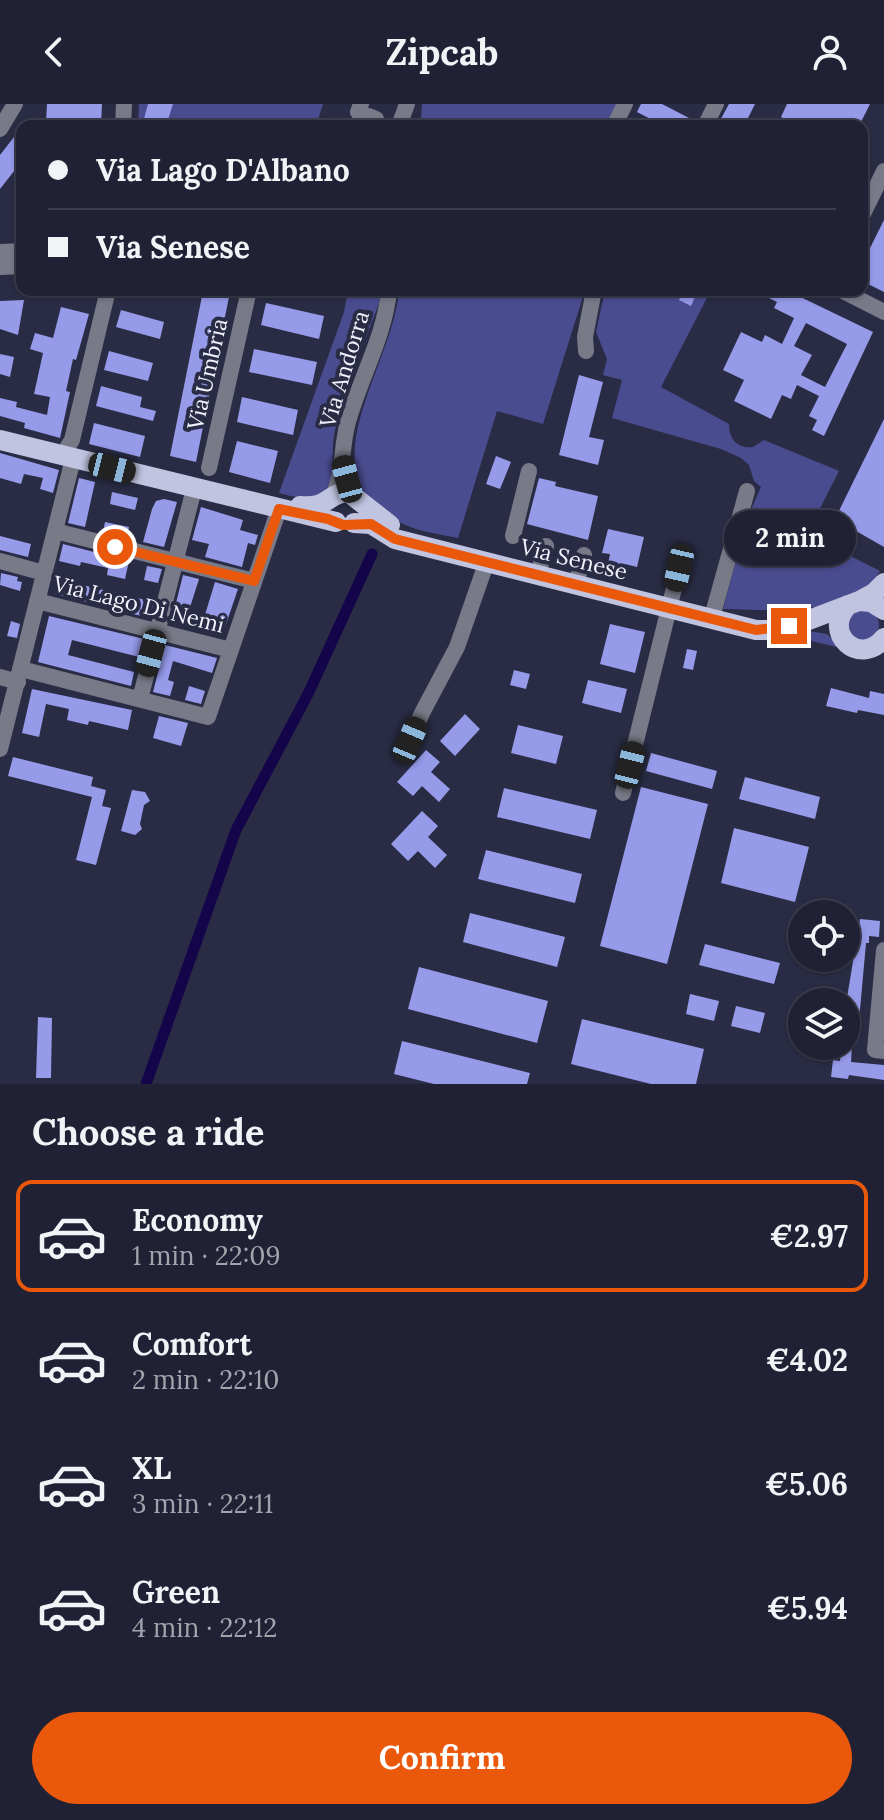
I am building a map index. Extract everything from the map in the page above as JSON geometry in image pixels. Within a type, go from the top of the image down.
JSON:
[{"type":"main road","name":"Via Senese","points":[[0,440],[279,509],[371,524],[395,539],[756,630],[773,630],[801,623],[854,603],[874,593],[884,583]]},
{"type":"main road","name":"Via Senese","points":[[255,502],[310,507],[323,505],[343,491],[358,498],[381,519],[429,546]]},
{"type":"main road","points":[[332,498],[329,511],[345,522],[361,514],[358,498]]},
{"type":"main road","points":[[843,639],[838,621],[854,603],[871,602],[883,610]]},
{"type":"main road","name":"Via Senese","points":[[801,623],[826,627],[858,649],[881,643]]},
{"type":"street","points":[[0,129],[15,104]]},
{"type":"street","points":[[361,104],[358,112],[379,116]]},
{"type":"street","points":[[868,204],[884,171]]},
{"type":"street","points":[[0,749],[55,531],[68,457],[107,296]]},
{"type":"street","name":"Via Umbria","points":[[209,468],[248,296]]},
{"type":"street","name":"Via Andorra","points":[[332,498],[343,462],[346,426],[382,322],[388,296]]},
{"type":"street","points":[[586,351],[585,337],[593,296]]},
{"type":"street","points":[[853,296],[884,312]]},
{"type":"street","name":"Via Andorra","points":[[343,462],[347,479],[358,498]]},
{"type":"street","points":[[513,536],[529,471]]},
{"type":"street","points":[[140,699],[194,489]]},
{"type":"street","points":[[714,610],[747,491]]},
{"type":"street","points":[[0,677],[19,676],[140,699],[208,717],[279,509]]},
{"type":"street","points":[[55,531],[254,581]]},
{"type":"street","points":[[538,574],[546,546]]},
{"type":"street","points":[[576,584],[584,555]]},
{"type":"street","points":[[0,561],[44,573]]},
{"type":"street","points":[[410,740],[457,647],[487,561]]},
{"type":"street","points":[[623,793],[679,568]]},
{"type":"street","name":"Via Lago Di Nemi","points":[[37,601],[231,650]]},
{"type":"street","points":[[884,950],[875,1050],[884,1051]]},
{"type":"shaded area","points":[[139,104],[323,104],[318,120],[138,120]]},
{"type":"shaded area","points":[[422,104],[619,104],[611,120],[421,118]]},
{"type":"shaded area","points":[[347,296],[380,296],[340,410],[330,480],[325,491],[315,497],[279,493],[344,312]]},
{"type":"shaded area","points":[[398,296],[583,296],[543,424],[497,411],[458,538],[416,529],[379,509],[360,485],[355,456],[359,424],[393,322]]},
{"type":"shaded area","points":[[604,296],[708,296],[661,387],[729,424],[730,434],[738,445],[753,447],[764,440],[839,471],[807,534],[880,571],[867,586],[850,597],[809,608],[723,609],[748,516],[761,487],[754,481],[749,465],[741,458],[721,449],[612,418],[622,380],[603,375],[607,359],[596,332]]},
{"type":"shaded area","points":[[863,609],[874,614],[879,625],[874,636],[863,641],[852,636],[847,625],[852,614]]},
{"type":"shaded area","points":[[803,630],[827,634],[841,648],[782,634]]},
{"type":"building","points":[[47,104],[102,104],[101,120],[46,120]]},
{"type":"building","points":[[148,104],[173,104],[168,120],[144,120]]},
{"type":"building","points":[[641,104],[662,104],[693,120],[652,120],[637,112]]},
{"type":"building","points":[[729,104],[755,104],[747,120],[720,120]]},
{"type":"building","points":[[787,104],[870,104],[862,120],[786,120],[781,117]]},
{"type":"building","points":[[14,137],[16,138],[16,169],[0,189],[0,155]]},
{"type":"building","points":[[884,220],[884,292],[868,284],[868,252]]},
{"type":"building","points":[[202,296],[229,297],[196,462],[170,456]]},
{"type":"building","points":[[681,296],[695,296],[691,306],[679,300]]},
{"type":"building","points":[[798,296],[873,332],[824,436],[812,430],[817,420],[809,416],[819,396],[797,385],[791,399],[782,395],[771,419],[734,401],[744,380],[723,370],[741,332],[762,342],[765,335],[782,344],[794,318],[774,308],[777,302],[767,297]],"holes":[[[806,323],[847,344],[825,387],[801,375],[812,355],[794,346]]]},
{"type":"building","points":[[24,300],[18,335],[0,329],[0,301]]},
{"type":"building","points":[[266,303],[324,316],[319,339],[261,325]]},
{"type":"building","points":[[61,307],[89,314],[76,360],[73,359],[60,438],[24,428],[25,423],[0,416],[0,398],[17,402],[16,407],[47,415],[50,397],[34,394],[43,353],[30,349],[35,333],[53,338]]},
{"type":"building","points":[[121,310],[164,322],[160,339],[116,327]]},
{"type":"building","points":[[254,349],[317,362],[312,385],[249,372]]},
{"type":"building","points":[[109,351],[153,363],[148,381],[104,370]]},
{"type":"building","points":[[0,354],[14,357],[10,377],[0,374]]},
{"type":"building","points":[[579,375],[603,382],[589,437],[604,440],[598,465],[559,455]]},
{"type":"building","points":[[101,386],[142,397],[140,407],[156,411],[153,421],[96,406]]},
{"type":"building","points":[[242,397],[298,410],[293,435],[237,422]]},
{"type":"building","points":[[884,419],[884,547],[835,519]]},
{"type":"building","points":[[94,423],[145,436],[140,457],[89,444]]},
{"type":"building","points":[[237,441],[278,451],[270,483],[229,472]]},
{"type":"building","points":[[0,453],[59,470],[53,493],[40,489],[43,478],[24,474],[21,484],[0,478]]},
{"type":"building","points":[[496,456],[511,462],[500,489],[486,484]]},
{"type":"building","points":[[79,478],[95,482],[85,527],[68,523]]},
{"type":"building","points":[[539,478],[556,482],[555,486],[598,496],[588,540],[527,524]]},
{"type":"building","points":[[112,492],[138,498],[135,510],[110,504]]},
{"type":"building","points":[[156,501],[177,502],[164,547],[143,542],[152,509]]},
{"type":"building","points":[[201,507],[243,520],[240,530],[258,535],[255,545],[248,543],[242,567],[205,557],[209,544],[192,540]]},
{"type":"building","points":[[105,522],[129,527],[127,538],[103,532]]},
{"type":"building","points":[[608,529],[644,537],[637,567],[625,564],[622,578],[606,574],[610,554],[602,553]]},
{"type":"building","points":[[0,536],[31,544],[28,557],[0,550]]},
{"type":"building","points":[[63,544],[129,561],[125,579],[107,575],[108,568],[59,561]]},
{"type":"building","points":[[147,566],[162,569],[158,583],[144,580]]},
{"type":"building","points":[[1,573],[18,577],[17,581],[22,582],[20,591],[0,585]]},
{"type":"building","points":[[183,575],[199,579],[185,623],[172,619]]},
{"type":"building","points":[[58,579],[154,602],[149,618],[55,594]]},
{"type":"building","points":[[215,582],[238,589],[222,636],[200,631]]},
{"type":"building","points":[[49,616],[144,639],[139,657],[72,640],[68,655],[134,672],[131,686],[38,662]]},
{"type":"building","points":[[11,621],[20,624],[17,638],[7,636]]},
{"type":"building","points":[[610,624],[645,632],[635,673],[600,664]]},
{"type":"building","points":[[165,645],[217,658],[212,673],[173,661],[168,680],[174,682],[170,696],[153,692]]},
{"type":"building","points":[[687,649],[697,651],[693,670],[683,668]]},
{"type":"building","points":[[514,670],[530,674],[526,689],[510,685]]},
{"type":"building","points":[[588,680],[627,689],[621,713],[582,703]]},
{"type":"building","points":[[189,686],[205,691],[201,704],[185,700]]},
{"type":"building","points":[[831,688],[869,698],[870,691],[884,694],[884,715],[826,706]]},
{"type":"building","points":[[32,689],[132,710],[128,730],[89,721],[88,725],[67,720],[69,709],[46,704],[39,737],[22,733]]},
{"type":"building","points":[[465,714],[480,729],[455,756],[440,741]]},
{"type":"building","points":[[159,716],[188,723],[181,746],[153,738]]},
{"type":"building","points":[[518,725],[563,736],[556,764],[511,753]]},
{"type":"building","points":[[426,750],[440,762],[431,772],[450,789],[439,802],[422,786],[413,796],[397,782]]},
{"type":"building","points":[[651,753],[717,771],[712,789],[646,771]]},
{"type":"building","points":[[13,757],[93,777],[91,786],[106,790],[102,806],[111,808],[96,865],[76,860],[92,797],[8,776]]},
{"type":"building","points":[[745,777],[820,797],[815,819],[739,799]]},
{"type":"building","points":[[641,787],[708,804],[667,964],[600,946]]},
{"type":"building","points":[[504,788],[597,810],[590,839],[497,817]]},
{"type":"building","points":[[132,790],[145,792],[150,801],[144,805],[140,824],[142,829],[135,835],[121,831]]},
{"type":"building","points":[[422,811],[438,826],[428,837],[447,855],[435,868],[418,851],[408,861],[391,844]]},
{"type":"building","points":[[734,828],[809,847],[796,900],[721,883]]},
{"type":"building","points":[[486,850],[582,874],[575,903],[478,879]]},
{"type":"building","points":[[470,913],[565,937],[557,967],[463,942]]},
{"type":"building","points":[[860,919],[880,921],[879,937],[869,936],[869,943],[866,943],[860,1010],[860,988],[849,988],[851,972],[860,972]]},
{"type":"building","points":[[705,944],[780,963],[774,984],[699,965]]},
{"type":"building","points":[[419,967],[548,1001],[537,1043],[408,1009]]},
{"type":"building","points":[[690,994],[719,1001],[714,1021],[686,1014]]},
{"type":"building","points":[[736,1006],[765,1013],[760,1033],[731,1026]]},
{"type":"building","points":[[38,1017],[52,1018],[51,1078],[36,1078]]},
{"type":"building","points":[[582,1019],[704,1049],[696,1084],[651,1084],[571,1064]]},
{"type":"building","points":[[402,1041],[530,1073],[527,1084],[434,1084],[394,1074]]},
{"type":"building","points":[[833,1060],[884,1065],[884,1080],[849,1075],[848,1079],[831,1077]]},
{"type":"waterway","points":[[146,1084],[236,830],[309,692],[372,554]]},
{"type":"route","points":[[115,547],[254,581],[279,509],[343,525],[371,524],[395,539],[756,630],[789,626]]}]
